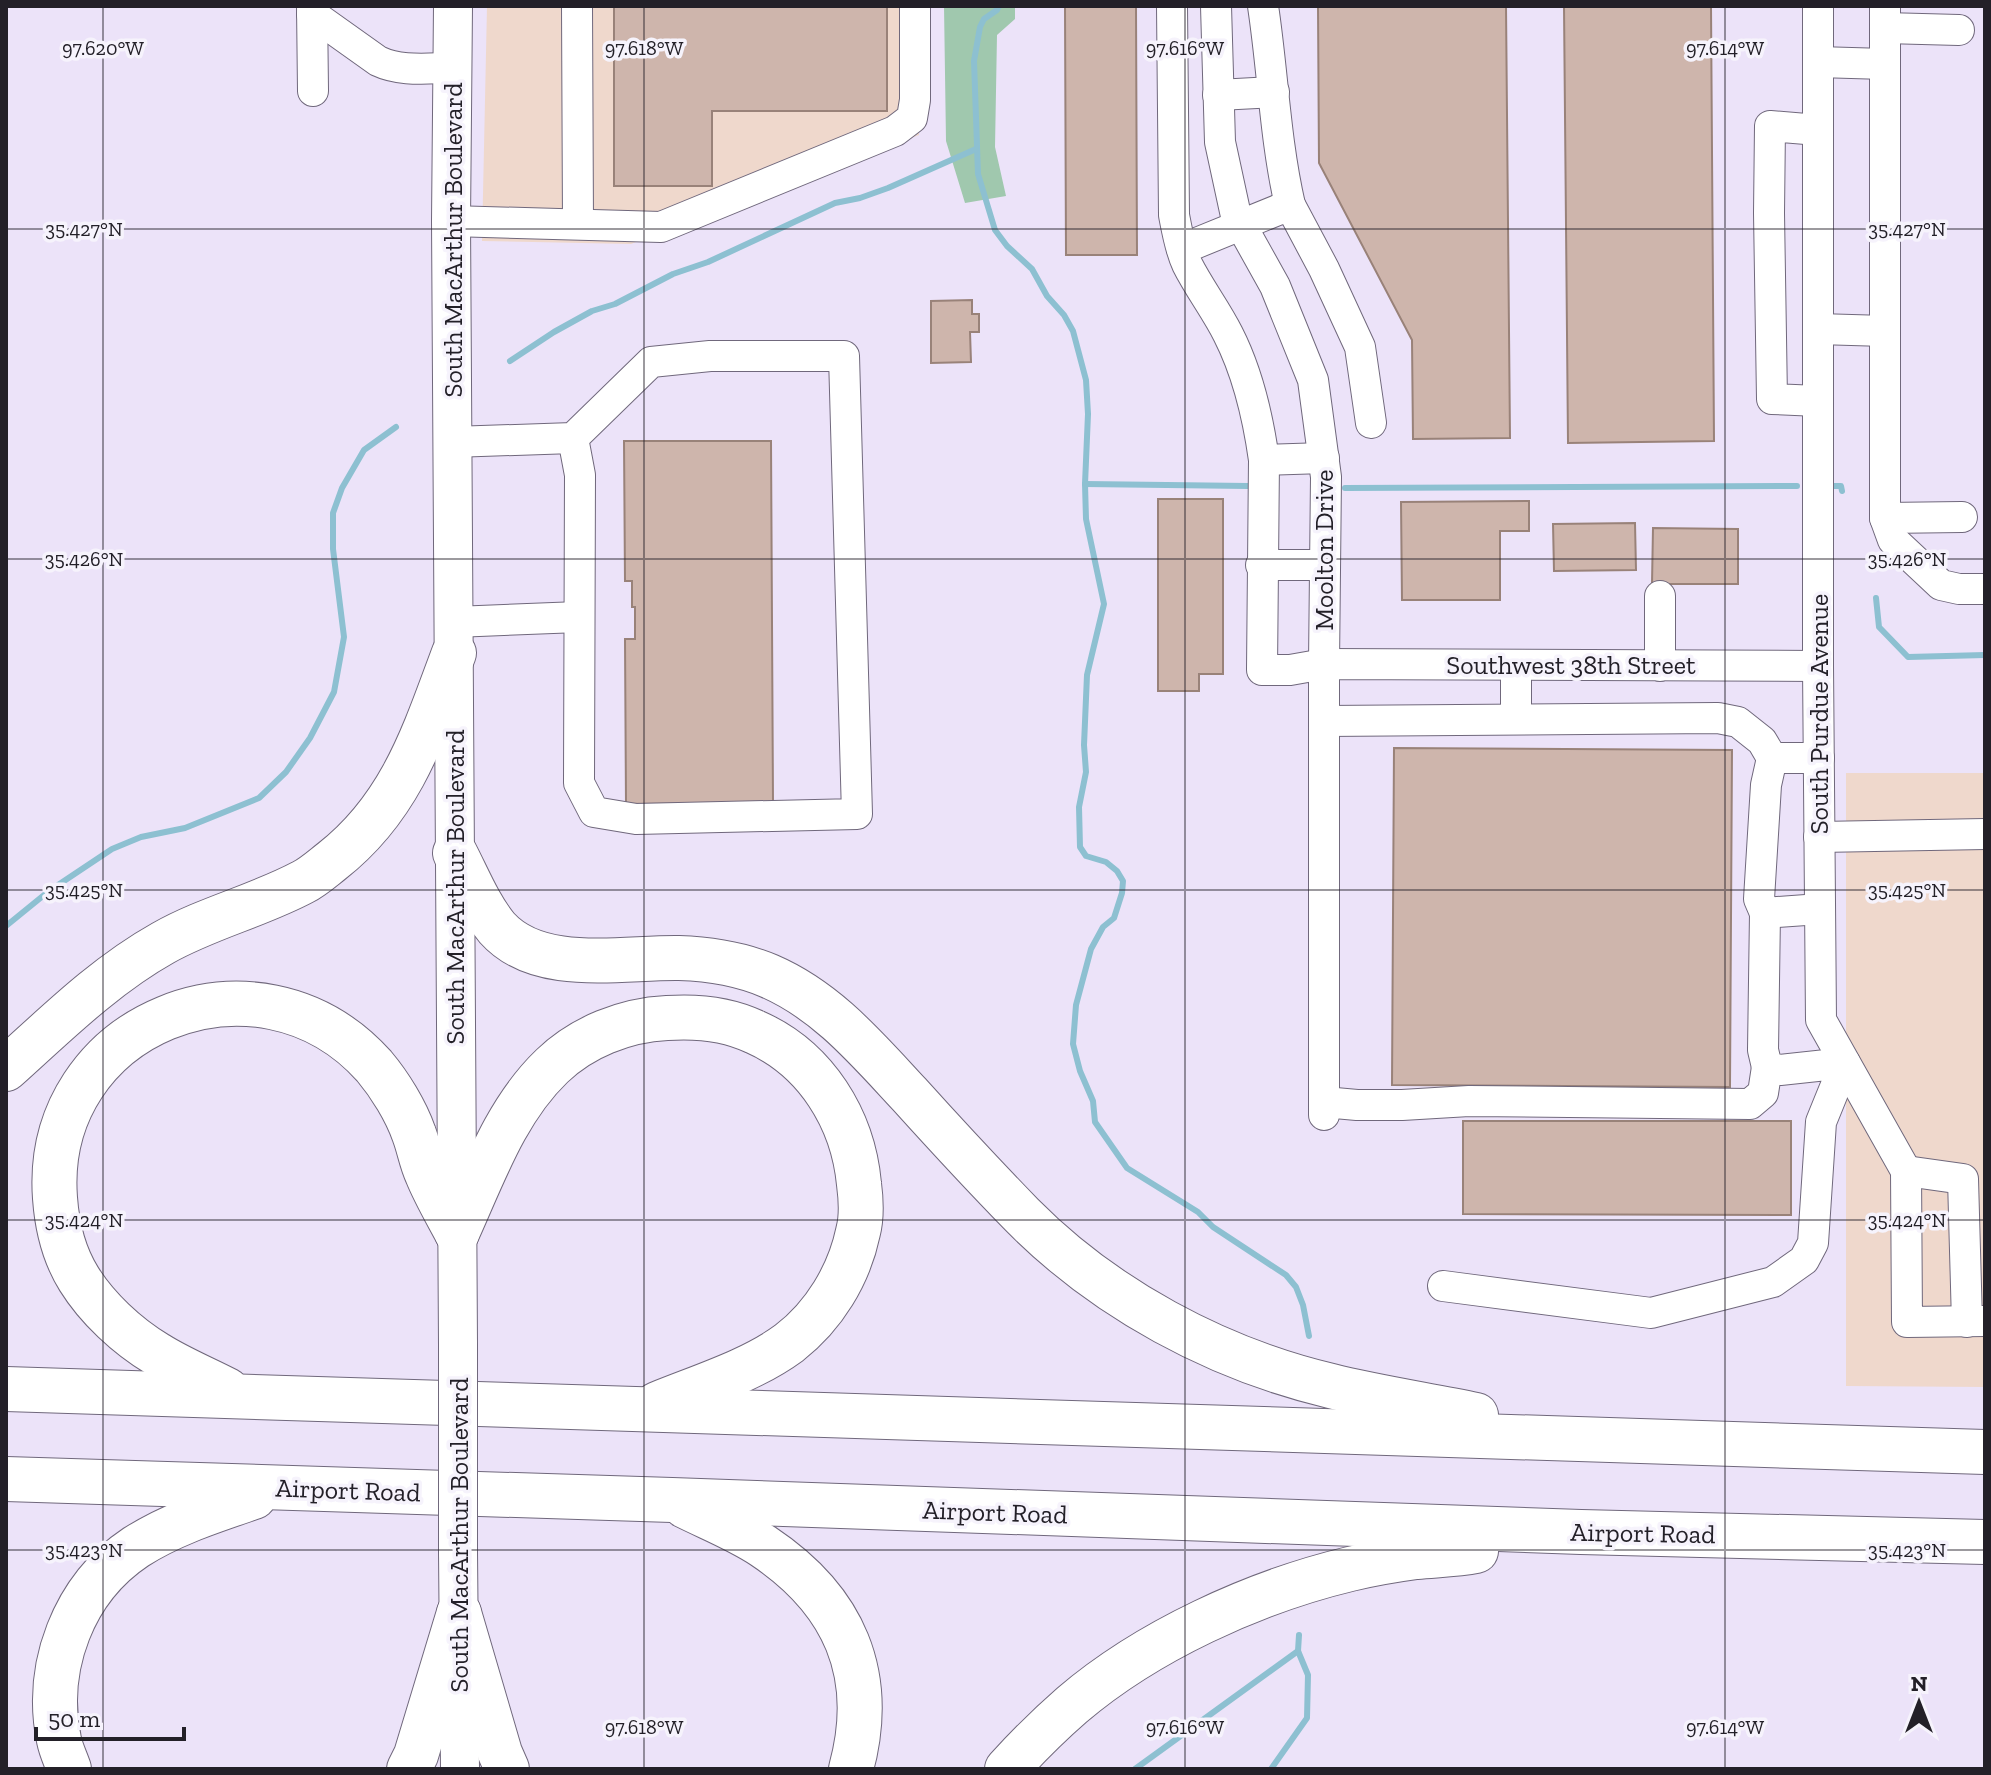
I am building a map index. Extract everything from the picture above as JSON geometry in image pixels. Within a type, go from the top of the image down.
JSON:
[{"type":"highway","points":[[6,1069],[121,970],[163,943],[307,880],[344,851],[371,825],[396,791],[425,731],[454,638]]},
{"type":"highway","points":[[455,853],[479,901],[498,928],[517,945],[537,954],[563,960],[677,958],[712,961],[769,976],[800,992],[829,1012],[867,1048],[1026,1219],[1115,1292],[1166,1321],[1262,1365],[1330,1386],[1604,1440]]},
{"type":"highway","points":[[240,1396],[156,1354],[121,1327],[78,1278],[65,1251],[56,1218],[54,1185],[56,1154],[64,1124],[80,1090],[100,1064],[125,1041],[152,1024],[186,1010],[220,1004],[250,1004],[288,1010],[317,1023],[346,1042],[374,1067],[395,1096],[413,1130],[426,1174],[457,1233]]},
{"type":"highway","points":[[457,1233],[502,1134],[529,1092],[552,1065],[584,1042],[617,1027],[648,1018],[716,1019],[754,1031],[784,1048],[808,1067],[830,1094],[846,1126],[857,1161],[861,1196],[859,1230],[848,1266],[816,1317],[788,1343],[754,1364],[644,1410]]},
{"type":"highway","points":[[6,1389],[1985,1452]]},
{"type":"highway","name":"Airport Road","points":[[6,1479],[1581,1532],[1985,1542]]},
{"type":"highway","points":[[69,1769],[59,1743],[55,1713],[56,1678],[64,1642],[77,1611],[94,1586],[113,1565],[161,1533],[201,1515],[279,1488]]},
{"type":"highway","points":[[672,1500],[760,1544],[789,1565],[816,1591],[836,1617],[857,1669],[860,1699],[859,1732],[851,1769]]},
{"type":"highway","points":[[1007,1769],[1033,1740],[1075,1703],[1126,1665],[1233,1608],[1350,1569],[1415,1557],[1469,1553],[1581,1532]]},
{"type":"highway","points":[[409,1769],[459,1613]]},
{"type":"highway","points":[[459,1613],[507,1769]]},
{"type":"main road","name":"South MacArthur Boulevard","points":[[453,6],[451,221],[460,1769]]},
{"type":"street","points":[[577,6],[578,224]]},
{"type":"street","points":[[451,221],[661,227],[895,131],[912,118],[915,100],[915,6]]},
{"type":"street","points":[[1172,6],[1174,215],[1186,262],[1229,336],[1249,385],[1264,460],[1261,565],[1325,565]]},
{"type":"street","name":"Moolton Drive","points":[[1216,6],[1220,142],[1236,216],[1275,286],[1313,386],[1326,477],[1324,1108],[1469,1101],[1750,1104],[1763,1093],[1767,1067]]},
{"type":"street","points":[[1263,6],[1279,148],[1290,205],[1360,347],[1371,423]]},
{"type":"street","name":"South Purdue Avenue","points":[[1818,6],[1821,1020],[1906,1171],[1907,1322],[1976,1322]]},
{"type":"street","points":[[312,10],[378,61],[389,66],[454,68]]},
{"type":"street","points":[[312,10],[313,91]]},
{"type":"street","points":[[1959,30],[1885,17],[1885,518],[1893,540],[1941,585],[1985,589]]},
{"type":"street","points":[[1818,62],[1885,64]]},
{"type":"street","points":[[1174,83],[1274,92]]},
{"type":"street","points":[[1818,130],[1770,126],[1769,213],[1772,399],[1818,401]]},
{"type":"street","points":[[1182,249],[1290,205]]},
{"type":"street","points":[[1769,213],[1818,217]]},
{"type":"street","points":[[1770,306],[1818,319],[1885,331]]},
{"type":"street","points":[[452,442],[573,438],[651,362],[710,356],[844,356],[857,814],[636,819],[594,812],[579,783],[580,475],[573,438]]},
{"type":"street","points":[[1313,386],[1364,373]]},
{"type":"street","points":[[1264,460],[1324,458]]},
{"type":"street","points":[[1885,518],[1962,517]]},
{"type":"street","name":"Southwest 38th Street","points":[[1261,565],[1262,670],[1290,670],[1324,664],[1818,666]]},
{"type":"street","points":[[1660,596],[1660,666]]},
{"type":"street","points":[[454,638],[579,617]]},
{"type":"street","points":[[1516,665],[1516,719]]},
{"type":"street","points":[[1718,718],[1719,666]]},
{"type":"street","points":[[1324,721],[1718,718],[1738,722],[1762,741],[1772,758],[1766,785],[1759,899],[1765,913],[1763,1050],[1767,1067],[1780,1070],[1845,1063],[1821,1122],[1813,1243],[1804,1260],[1773,1282],[1651,1313],[1443,1286]]},
{"type":"street","points":[[1772,758],[1819,758]]},
{"type":"street","points":[[1819,837],[1985,834]]},
{"type":"street","points":[[1765,913],[1820,909]]},
{"type":"street","points":[[1906,1171],[1963,1179],[1976,1322]]},
{"type":"shaded area","points":[[487,6],[921,6],[919,135],[631,244],[482,241]]},
{"type":"shaded area","points":[[1846,773],[1985,773],[1985,1387],[1846,1386]]},
{"type":"green space","points":[[944,6],[1015,6],[1015,19],[997,35],[995,147],[1006,196],[965,203],[946,141]]},
{"type":"building","points":[[614,6],[887,6],[887,111],[712,111],[712,186],[614,186]]},
{"type":"building","points":[[1065,6],[1136,6],[1137,255],[1066,255]]},
{"type":"building","points":[[1318,6],[1506,6],[1510,438],[1413,439],[1412,340],[1319,163]]},
{"type":"building","points":[[1564,6],[1711,6],[1714,441],[1568,443]]},
{"type":"building","points":[[972,300],[972,314],[979,314],[979,332],[970,332],[971,362],[931,363],[931,301]]},
{"type":"building","points":[[624,441],[771,441],[773,803],[626,804],[625,639],[635,639],[635,607],[632,607],[632,581],[625,581]]},
{"type":"building","points":[[1158,499],[1223,499],[1223,674],[1199,674],[1199,691],[1158,691]]},
{"type":"building","points":[[1529,501],[1529,531],[1500,531],[1500,600],[1402,600],[1401,502]]},
{"type":"building","points":[[1635,523],[1636,570],[1554,571],[1553,524]]},
{"type":"building","points":[[1653,528],[1738,529],[1738,584],[1652,584]]},
{"type":"building","points":[[1394,748],[1732,750],[1730,1087],[1392,1085]]},
{"type":"building","points":[[1463,1121],[1791,1121],[1791,1215],[1463,1214]]},
{"type":"waterway","points":[[999,6],[984,19],[980,27],[974,61],[978,174],[995,230],[1032,269],[1073,331],[1086,380],[1086,519],[1104,604],[1087,675],[1086,772],[1079,807],[1080,847],[1086,856],[1106,862],[1123,881],[1114,918],[1103,927],[1091,949],[1076,1005],[1073,1044],[1093,1101],[1095,1122],[1127,1168],[1198,1212],[1213,1227],[1286,1275],[1296,1287],[1303,1305],[1309,1336]]},
{"type":"waterway","points":[[510,361],[592,311],[615,304],[673,274],[708,262],[835,203],[888,188],[976,149]]},
{"type":"waterway","points":[[6,926],[49,891],[112,849],[141,837],[185,828],[259,798],[286,772],[310,738],[334,692],[344,637],[333,549],[333,513],[342,488],[364,450],[396,427]]},
{"type":"waterway","points":[[1085,484],[1248,486]]},
{"type":"waterway","points":[[1345,488],[1797,486]]},
{"type":"waterway","points":[[1833,486],[1841,486],[1842,491]]},
{"type":"waterway","points":[[1876,598],[1879,627],[1908,657],[1985,655]]},
{"type":"waterway","points":[[1271,1769],[1307,1718],[1308,1675],[1298,1651],[1299,1635]]},
{"type":"waterway","points":[[1135,1769],[1298,1651]]}]
